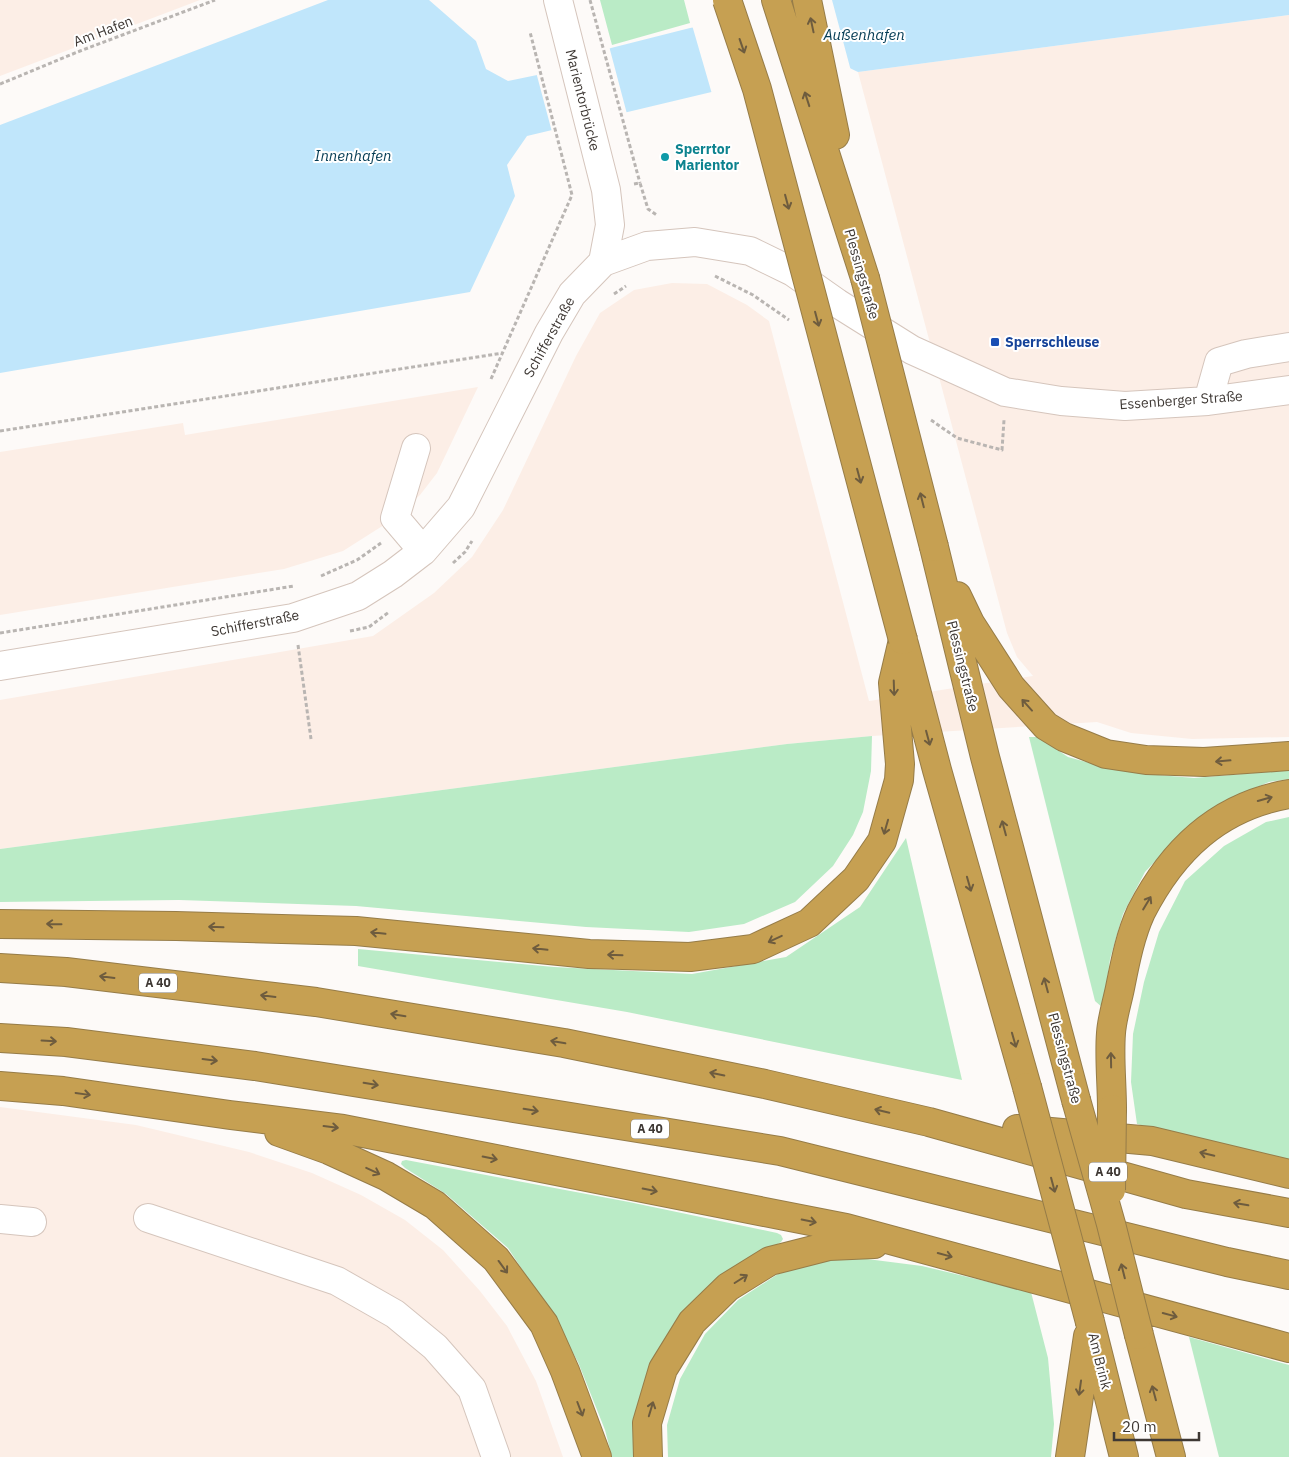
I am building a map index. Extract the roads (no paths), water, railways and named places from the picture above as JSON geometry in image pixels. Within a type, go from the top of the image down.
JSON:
[{"type":"highway","points":[[727,0],[757,89],[937,770],[1027,1087],[1090,1322],[1070,1457]]},
{"type":"highway","name":"Plessingstraße","points":[[776,0],[865,278],[934,547],[985,757],[1111,1224],[1171,1457]]},
{"type":"highway","points":[[807,0],[865,278]]},
{"type":"highway","points":[[934,547],[970,623],[1010,687],[1046,726],[1064,737],[1106,754],[1146,760],[1204,762],[1289,756]]},
{"type":"highway","points":[[0,924],[356,931],[607,954],[690,957],[752,949],[809,922],[856,879],[882,841],[899,780],[900,764],[893,682],[903,640]]},
{"type":"highway","points":[[1111,1224],[1111,1032],[1127,952],[1141,912],[1162,877],[1189,842],[1228,814],[1265,798],[1289,794]]},
{"type":"highway","name":"A 40","points":[[0,968],[66,972],[316,1002],[554,1041],[765,1084],[929,1122],[1186,1194],[1289,1213]]},
{"type":"highway","name":"A 40","points":[[0,1038],[66,1042],[256,1066],[780,1151],[1227,1262],[1289,1275]]},
{"type":"highway","points":[[0,1086],[63,1091],[343,1129],[846,1228],[1289,1348]]},
{"type":"highway","points":[[230,1115],[329,1150],[386,1176],[436,1205],[496,1258],[544,1324],[566,1371],[597,1457]]},
{"type":"highway","points":[[929,1122],[1152,1141],[1289,1174]]},
{"type":"highway","points":[[648,1457],[647,1422],[663,1368],[692,1322],[728,1287],[770,1261],[828,1246],[898,1242]]},
{"type":"highway","name":"Am Brink","points":[[1090,1322],[1124,1457]]},
{"type":"street","name":"Marientorbrücke","points":[[561,12],[603,177],[610,225],[603,262]]},
{"type":"street","name":"Essenberger Straße","points":[[603,262],[647,246],[695,242],[750,251],[793,272],[837,303],[912,350],[1005,392],[1062,401],[1125,406],[1208,401],[1289,390]]},
{"type":"street","name":"Schifferstraße","points":[[0,666],[293,618],[358,596],[392,574],[424,550],[461,508],[549,333],[572,294],[603,262]]},
{"type":"street","points":[[1208,401],[1219,362],[1246,354],[1289,347]]},
{"type":"street","points":[[416,448],[395,518],[424,550]]},
{"type":"street","points":[[148,1218],[337,1281],[395,1314],[435,1347],[472,1390],[496,1457]]},
{"type":"street","points":[[0,1219],[32,1222]]},
{"type":"water","name":"Innenhafen","points":[[328,0],[429,0],[476,41],[486,69],[508,81],[537,75],[611,48],[690,28],[823,4],[828,0],[1289,0],[1289,15],[858,72],[837,62],[527,136],[507,165],[515,196],[470,292],[0,373],[0,125]]},
{"type":"place","name":"Sperrtor Marientor","points":[[665,157]]},
{"type":"place","name":"Sperrschleuse","points":[[995,342]]},
{"type":"water label","name":"Außenhafen","points":[[864,35]]}]
